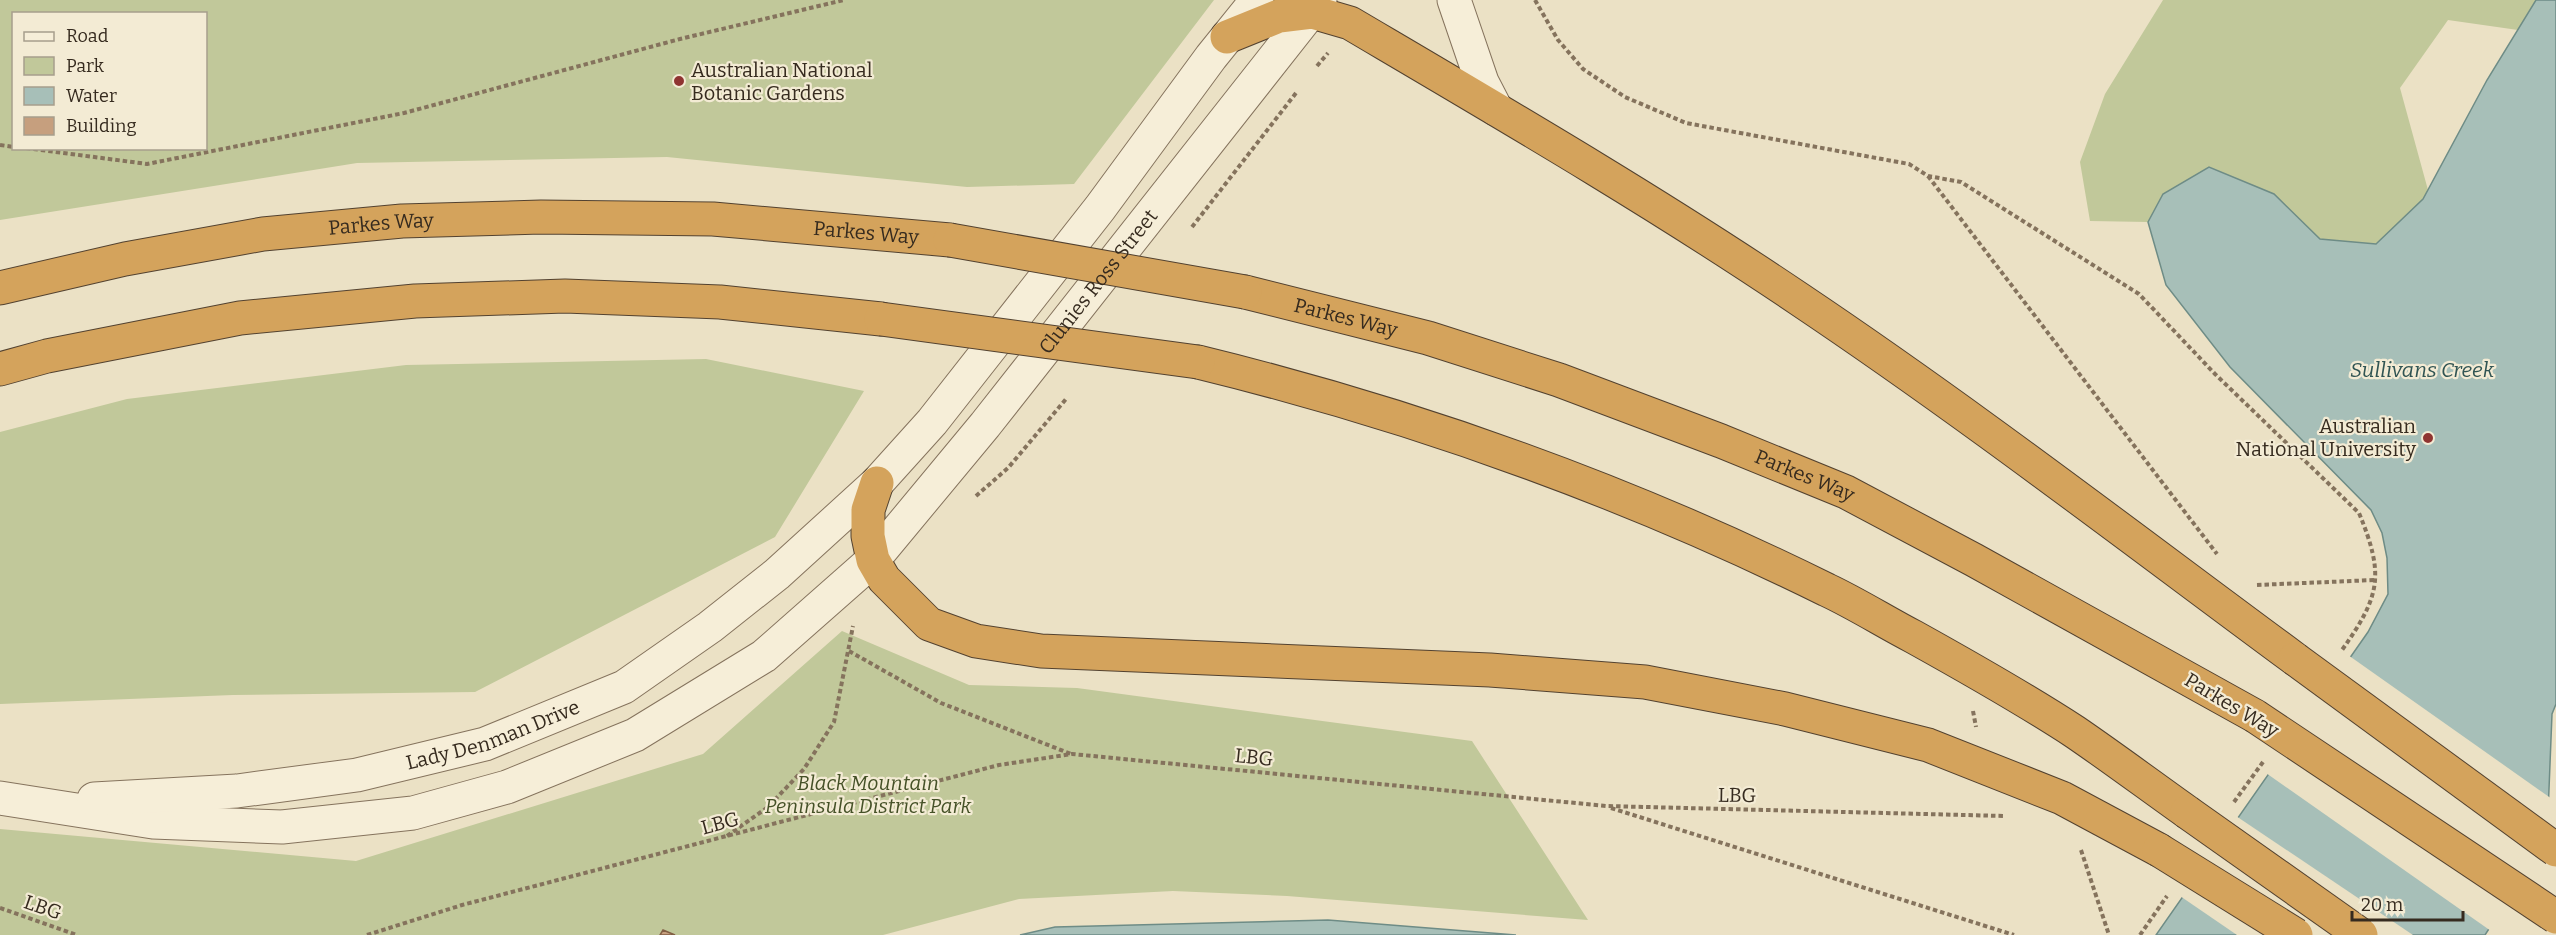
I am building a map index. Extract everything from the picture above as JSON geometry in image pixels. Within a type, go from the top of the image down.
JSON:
[{"type":"highway","points":[[1227,37],[1279,16],[1316,6],[1350,23],[1626,187],[1799,299],[1989,433],[2556,850]]},
{"type":"highway","name":"Parkes Way","points":[[0,288],[125,259],[262,234],[402,221],[541,217],[713,219],[837,228],[950,240],[1245,292],[1428,338],[1559,380],[1721,441],[1836,488],[1974,560],[2255,716],[2556,917]]},
{"type":"highway","points":[[0,369],[47,356],[240,318],[415,301],[565,296],[720,302],[881,319],[1198,362],[1274,381],[1409,420],[1570,479],[1700,531],[1829,590],[1965,666],[2074,732],[2361,935]]},
{"type":"highway","points":[[877,483],[868,510],[868,536],[873,560],[884,579],[929,624],[976,641],[1041,651],[1490,670],[1645,682],[1785,709],[1928,745],[2062,798],[2159,850],[2296,935]]},
{"type":"street","points":[[877,483],[932,422],[1092,218],[1257,0]]},
{"type":"street","points":[[1454,0],[1482,82],[1496,109]]},
{"type":"street","name":"Clunies Ross Street","points":[[873,560],[986,425],[1316,6]]},
{"type":"street","name":"Lady Denman Drive","points":[[36,802],[237,791],[346,777],[485,744],[624,687],[710,627],[777,574],[877,483]]},
{"type":"street","name":"Lady Denman Drive","points":[[0,798],[153,822],[282,826],[413,813],[507,787],[635,735],[764,656],[873,560]]},
{"type":"path","points":[[41,150],[147,164],[404,113],[680,39],[844,0]]},
{"type":"path","points":[[1535,0],[1558,40],[1583,69],[1625,97],[1686,123],[1909,164],[1928,176],[2223,563]]},
{"type":"path","points":[[1311,74],[1342,39],[1350,23]]},
{"type":"path","points":[[1192,227],[1297,92]]},
{"type":"path","points":[[1928,176],[1961,182],[2139,294],[2215,374],[2359,513],[2369,537],[2376,580],[2373,598],[2365,616],[2341,652]]},
{"type":"path","points":[[2252,585],[2376,580]]},
{"type":"path","points":[[724,838],[768,807],[804,769],[834,722],[854,623]]},
{"type":"path","points":[[849,651],[941,703],[1072,754]]},
{"type":"path","points":[[1965,666],[1982,766]]},
{"type":"path","name":"LBG","points":[[367,935],[462,905],[999,765],[1072,754],[1606,806],[2013,816]]},
{"type":"path","points":[[2230,808],[2265,759]]},
{"type":"path","points":[[1606,806],[2014,935]]},
{"type":"path","points":[[2080,846],[2109,935]]},
{"type":"path","points":[[2140,935],[2168,896]]},
{"type":"path","name":"LBG","points":[[0,908],[76,935]]},
{"type":"green space","name":"Australian National Botanic Gardens","points":[[0,0],[1214,0],[1074,184],[967,187],[667,157],[357,163],[0,220]]},
{"type":"green space","points":[[2163,0],[2536,0],[2518,30],[2448,20],[2400,88],[2431,201],[2376,245],[2320,239],[2163,194],[2148,222],[2090,221],[2080,162],[2105,94]]},
{"type":"green space","points":[[706,359],[864,391],[775,537],[475,692],[233,695],[0,704],[0,432],[127,399],[406,365]]},
{"type":"green space","name":"Black Mountain Peninsula District Park","points":[[842,631],[969,685],[1077,688],[1472,741],[1588,920],[1287,896],[1173,891],[1019,899],[883,935],[0,935],[0,829],[356,861],[703,754]]},
{"type":"water","name":"Sullivans Creek","points":[[2536,0],[2556,0],[2556,704],[2552,714],[2547,839],[2485,935],[2156,935],[2368,632],[2388,594],[2387,558],[2382,533],[2371,510],[2230,367],[2166,285],[2148,222],[2163,194],[2209,167],[2274,194],[2320,239],[2376,244],[2423,199],[2487,80]]},
{"type":"water","points":[[1328,920],[1516,935],[1020,935],[1055,927]]},
{"type":"pier","points":[[2348,655],[2552,799],[2550,840],[2491,931],[2266,773]]},
{"type":"pier","points":[[2236,816],[2413,935],[2237,935],[2180,896]]},
{"type":"building","points":[[663,930],[675,935],[660,935]]},
{"type":"place","name":"Australian National Botanic Gardens","points":[[679,81]]},
{"type":"place","name":"Australian National University","points":[[2428,438]]}]
